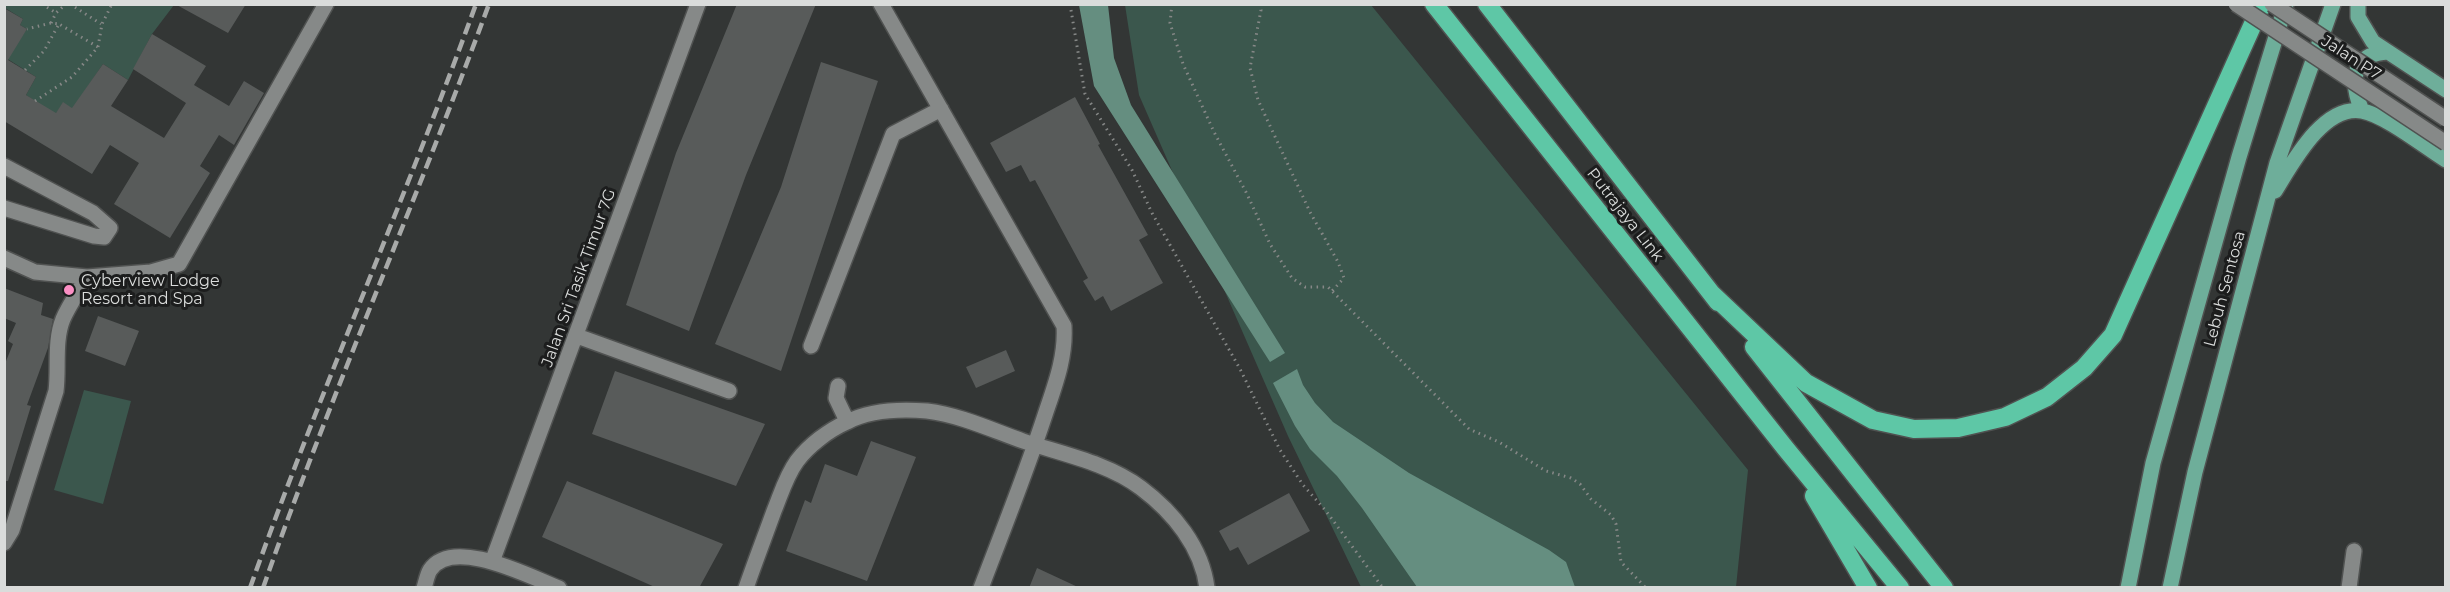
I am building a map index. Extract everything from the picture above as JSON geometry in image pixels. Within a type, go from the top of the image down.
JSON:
[{"type":"highway","name":"Putrajaya Link","points":[[1434,4],[1786,449]]},
{"type":"highway","name":"Putrajaya Link","points":[[1487,4],[1712,294]]},
{"type":"highway","points":[[1712,294],[1806,383],[1872,420],[1914,429],[1958,428],[2005,417],[2047,397],[2084,368],[2113,335],[2262,4]]},
{"type":"highway","points":[[1712,294],[1944,588]]},
{"type":"highway","points":[[1786,449],[1868,588]]},
{"type":"highway","points":[[1786,449],[1900,588]]},
{"type":"main road","name":"Lebuh Sentosa","points":[[2128,588],[2153,463],[2236,168],[2286,4]]},
{"type":"main road","name":"Lebuh Sentosa","points":[[2170,588],[2195,472],[2277,163],[2333,4]]},
{"type":"main road","points":[[2358,4],[2358,16],[2373,42],[2445,90]]},
{"type":"main road","points":[[2362,111],[2355,95],[2355,76],[2360,61],[2373,53],[2388,52]]},
{"type":"main road","points":[[2265,208],[2286,172],[2317,131],[2325,123],[2341,114],[2362,111],[2386,122],[2445,160]]},
{"type":"street","points":[[4,258],[35,272],[87,277],[151,272],[179,264],[326,4]]},
{"type":"street","name":"Jalan Sri Tasik Timur 7G","points":[[492,562],[698,4]]},
{"type":"street","points":[[881,4],[1064,326],[1063,359],[1035,445],[981,588]]},
{"type":"street","name":"Jalan P7","points":[[2236,4],[2445,143]]},
{"type":"street","name":"Jalan P7","points":[[2272,4],[2445,119]]},
{"type":"street","points":[[811,346],[893,134],[941,109]]},
{"type":"street","points":[[4,208],[94,236],[104,237],[110,228],[93,213],[6,171]]},
{"type":"street","points":[[4,543],[12,530],[56,391],[57,350],[62,321],[87,277]]},
{"type":"street","points":[[577,336],[729,391]]},
{"type":"street","points":[[838,386],[836,398],[847,422]]},
{"type":"street","points":[[746,588],[786,479],[797,460],[826,435],[847,422],[867,414],[928,411],[950,416],[1107,469],[1139,486],[1176,520],[1195,548],[1206,574],[1207,588]]},
{"type":"street","points":[[2349,588],[2354,550]]},
{"type":"street","points":[[424,588],[431,569],[447,558],[465,556],[492,562],[559,588]]},
{"type":"path","points":[[42,4],[56,14]]},
{"type":"path","points":[[51,23],[56,14],[68,4],[102,24]]},
{"type":"path","points":[[35,101],[72,77],[98,47],[102,24],[112,4]]},
{"type":"path","points":[[1070,4],[1085,94],[1132,170],[1152,213],[1240,369],[1280,450],[1303,485],[1383,588]]},
{"type":"path","points":[[1172,4],[1170,23],[1183,64],[1270,244],[1292,278],[1305,287],[1328,287],[1469,429],[1499,442],[1546,471],[1571,478],[1580,484],[1591,499],[1611,515],[1616,524],[1621,562],[1646,588]]},
{"type":"path","points":[[1259,4],[1261,10],[1250,68],[1258,100],[1310,212],[1338,262],[1344,278],[1332,291]]},
{"type":"path","points":[[27,29],[51,23],[59,24],[98,47]]},
{"type":"path","points":[[25,70],[44,51],[59,24]]},
{"type":"shaded area","points":[[5,5],[174,5],[152,34],[128,80],[103,64],[80,98],[99,125],[63,103],[51,121],[35,101],[26,95],[36,77],[6,58],[27,29],[20,25],[23,19],[5,8]]},
{"type":"shaded area","points":[[1079,5],[1108,5],[1114,58],[1131,105],[1285,353],[1270,362],[1094,86]]},
{"type":"shaded area","points":[[1125,5],[1371,5],[1748,470],[1736,587],[1361,587],[1288,436],[1139,95]]},
{"type":"shaded area","points":[[1297,369],[1303,385],[1315,403],[1333,422],[1409,473],[1549,550],[1566,562],[1575,587],[1417,587],[1362,508],[1337,476],[1310,449],[1295,426],[1273,383]]},
{"type":"shaded area","points":[[84,390],[131,401],[103,504],[54,490]]},
{"type":"building","points":[[175,4],[246,4],[228,33]]},
{"type":"building","points":[[737,4],[816,4],[746,175],[689,331],[626,305],[676,153]]},
{"type":"building","points":[[4,8],[23,19],[20,25],[27,29],[8,60],[36,77],[26,95],[56,113],[63,102],[72,108],[103,64],[128,80],[111,106],[164,138],[186,103],[133,69],[152,34],[206,66],[194,85],[229,106],[244,81],[264,93],[234,145],[219,135],[200,166],[210,173],[170,238],[114,204],[139,163],[110,145],[92,174],[4,121]]},
{"type":"building","points":[[821,62],[878,81],[781,371],[715,344],[781,187]]},
{"type":"building","points":[[1075,97],[1100,144],[1098,145],[1148,235],[1139,240],[1163,283],[1111,311],[1103,296],[1095,301],[1083,281],[1088,278],[1035,180],[1030,182],[1021,165],[1006,172],[990,143]]},
{"type":"building","points":[[4,288],[43,303],[41,315],[53,319],[48,348],[27,405],[31,406],[8,481],[4,481],[4,366],[13,344],[8,341],[16,323],[4,318]]},
{"type":"building","points":[[98,316],[139,331],[125,366],[85,351]]},
{"type":"building","points":[[1006,350],[1015,371],[976,388],[966,367]]},
{"type":"building","points":[[615,371],[765,424],[736,486],[592,434]]},
{"type":"building","points":[[871,441],[916,457],[867,581],[786,551],[805,500],[811,503],[825,464],[857,476]]},
{"type":"building","points":[[567,481],[723,544],[699,588],[657,588],[542,537]]},
{"type":"building","points":[[1289,493],[1310,531],[1248,565],[1238,547],[1230,551],[1219,531]]},
{"type":"building","points":[[1037,568],[1080,588],[1029,588]]},
{"type":"railway","points":[[250,588],[476,4]]},
{"type":"railway","points":[[263,588],[317,441],[489,4]]},
{"type":"place","name":"Cyberview Lodge Resort and Spa","points":[[69,290]]}]
